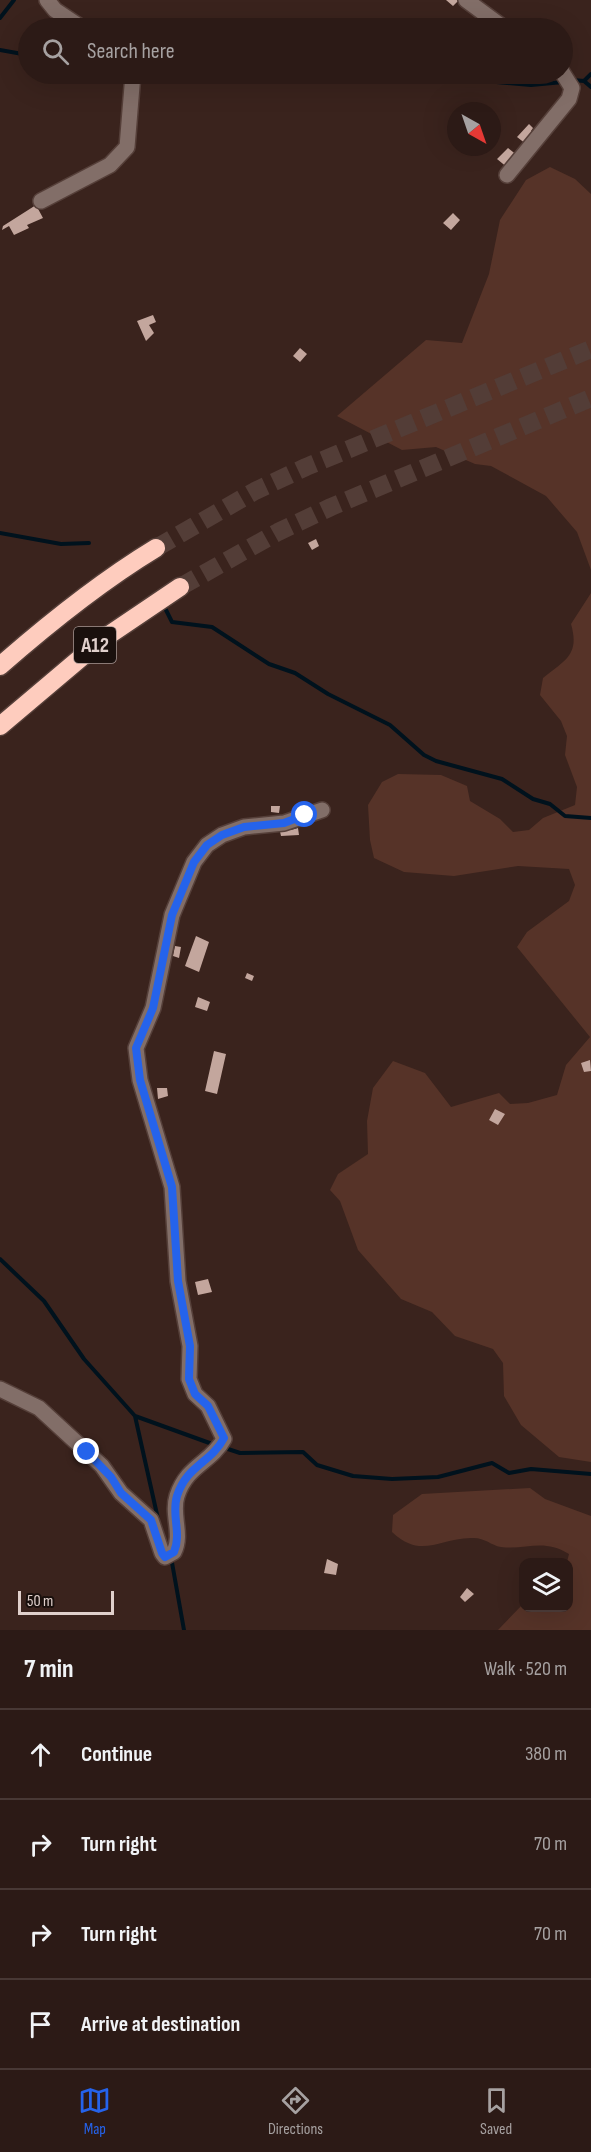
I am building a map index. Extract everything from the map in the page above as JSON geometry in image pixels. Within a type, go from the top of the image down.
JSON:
[{"type":"highway","name":"A12","points":[[0,666],[56,618],[113,575],[156,548]]},
{"type":"highway","name":"A12","points":[[0,726],[103,639],[180,587]]},
{"type":"street","points":[[47,0],[55,10],[67,18]]},
{"type":"street","points":[[466,0],[490,18]]},
{"type":"street","points":[[41,201],[110,165],[127,147],[132,84]]},
{"type":"street","points":[[507,175],[569,99],[572,88],[570,84]]},
{"type":"street","points":[[0,1389],[39,1408],[75,1444],[94,1459],[121,1493],[151,1520],[170,1554],[178,1529],[174,1510],[177,1496],[193,1468],[221,1445],[208,1406],[195,1394],[189,1379],[190,1346],[178,1281],[172,1187],[140,1080],[136,1048],[153,1008],[172,915],[194,862],[201,853],[222,835],[244,827],[284,823],[322,810]]},
{"type":"shaded area","points":[[550,167],[575,179],[591,194],[591,570],[577,532],[546,496],[491,466],[475,464],[436,447],[402,450],[337,416],[426,340],[462,343],[489,274],[500,220],[526,180]]},
{"type":"shaded area","points":[[591,593],[591,1462],[559,1457],[521,1425],[504,1396],[503,1363],[493,1349],[455,1336],[432,1312],[401,1299],[358,1250],[340,1201],[330,1190],[338,1174],[368,1154],[367,1121],[373,1088],[393,1061],[425,1073],[451,1107],[499,1093],[510,1104],[528,1103],[557,1095],[566,1065],[590,1037],[517,947],[527,932],[569,901],[575,885],[569,869],[518,866],[454,876],[404,872],[374,858],[370,840],[368,805],[382,782],[398,774],[441,775],[467,786],[470,801],[500,819],[513,832],[529,830],[543,818],[575,805],[577,787],[565,755],[567,736],[561,721],[540,695],[543,678],[564,661],[572,650],[574,643],[571,624]]},
{"type":"shaded area","points":[[530,1488],[545,1499],[591,1516],[591,1630],[498,1630],[519,1608],[519,1612],[573,1612],[573,1558],[568,1558],[569,1554],[560,1549],[551,1547],[501,1547],[476,1538],[459,1539],[430,1546],[421,1546],[402,1540],[392,1532],[393,1515],[422,1494]]},
{"type":"building","points":[[446,0],[459,0],[453,6]]},
{"type":"building","points":[[529,124],[533,128],[531,131],[534,135],[526,144],[517,137]]},
{"type":"building","points":[[508,148],[518,156],[508,168],[497,159]]},
{"type":"building","points":[[36,205],[43,218],[27,225],[29,228],[14,235],[9,226],[2,230],[3,226]]},
{"type":"building","points":[[453,213],[460,220],[451,230],[443,223]]},
{"type":"building","points":[[153,315],[156,322],[149,325],[154,333],[146,341],[137,321]]},
{"type":"building","points":[[300,348],[307,354],[300,362],[293,356]]},
{"type":"building","points":[[316,539],[319,546],[312,550],[308,543]]},
{"type":"building","points":[[271,806],[280,806],[279,813],[271,812]]},
{"type":"building","points":[[289,824],[291,830],[298,828],[299,835],[281,836],[279,827]]},
{"type":"building","points":[[196,936],[209,942],[199,972],[185,966]]},
{"type":"building","points":[[175,946],[181,947],[179,958],[173,956]]},
{"type":"building","points":[[247,973],[254,976],[252,981],[245,978]]},
{"type":"building","points":[[198,997],[210,1002],[207,1011],[195,1007]]},
{"type":"building","points":[[214,1051],[226,1054],[217,1094],[205,1091]]},
{"type":"building","points":[[590,1060],[591,1071],[584,1072],[581,1063]]},
{"type":"building","points":[[157,1088],[167,1088],[168,1096],[158,1099]]},
{"type":"building","points":[[495,1109],[505,1114],[498,1125],[489,1120]]},
{"type":"building","points":[[208,1279],[212,1292],[198,1295],[195,1282]]},
{"type":"building","points":[[327,1559],[338,1564],[336,1575],[324,1573]]},
{"type":"building","points":[[467,1588],[474,1594],[465,1602],[460,1597]]},
{"type":"waterway","points":[[0,18],[14,0]]},
{"type":"waterway","points":[[0,50],[18,53]]},
{"type":"waterway","points":[[584,81],[591,74]]},
{"type":"waterway","points":[[573,80],[584,81],[591,87]]},
{"type":"waterway","points":[[520,84],[542,84]]},
{"type":"waterway","points":[[0,533],[61,544],[89,543]]},
{"type":"waterway","points":[[166,610],[172,622],[212,627],[269,664],[295,673],[328,694],[390,725],[424,755],[436,761],[502,779],[533,799],[550,804],[565,816],[591,818]]},
{"type":"waterway","points":[[0,1259],[44,1301],[84,1359],[135,1416],[215,1445]]},
{"type":"waterway","points":[[135,1416],[158,1519]]},
{"type":"waterway","points":[[222,1447],[240,1453],[303,1452],[317,1465],[353,1476],[392,1479],[438,1477],[492,1463],[509,1473],[531,1469],[591,1474]]},
{"type":"waterway","points":[[171,1557],[184,1630]]},
{"type":"tunnel","points":[[156,548],[255,491],[306,467],[591,349]]},
{"type":"tunnel","points":[[180,587],[278,532],[331,507],[591,398]]},
{"type":"route","points":[[87,1452],[102,1466],[121,1493],[151,1520],[165,1557],[174,1552],[178,1529],[174,1510],[177,1496],[193,1468],[218,1451],[224,1438],[217,1421],[208,1406],[195,1394],[189,1379],[190,1346],[184,1324],[178,1281],[172,1187],[140,1080],[136,1048],[153,1008],[172,915],[194,862],[207,845],[222,835],[244,827],[284,823],[305,815]]}]
